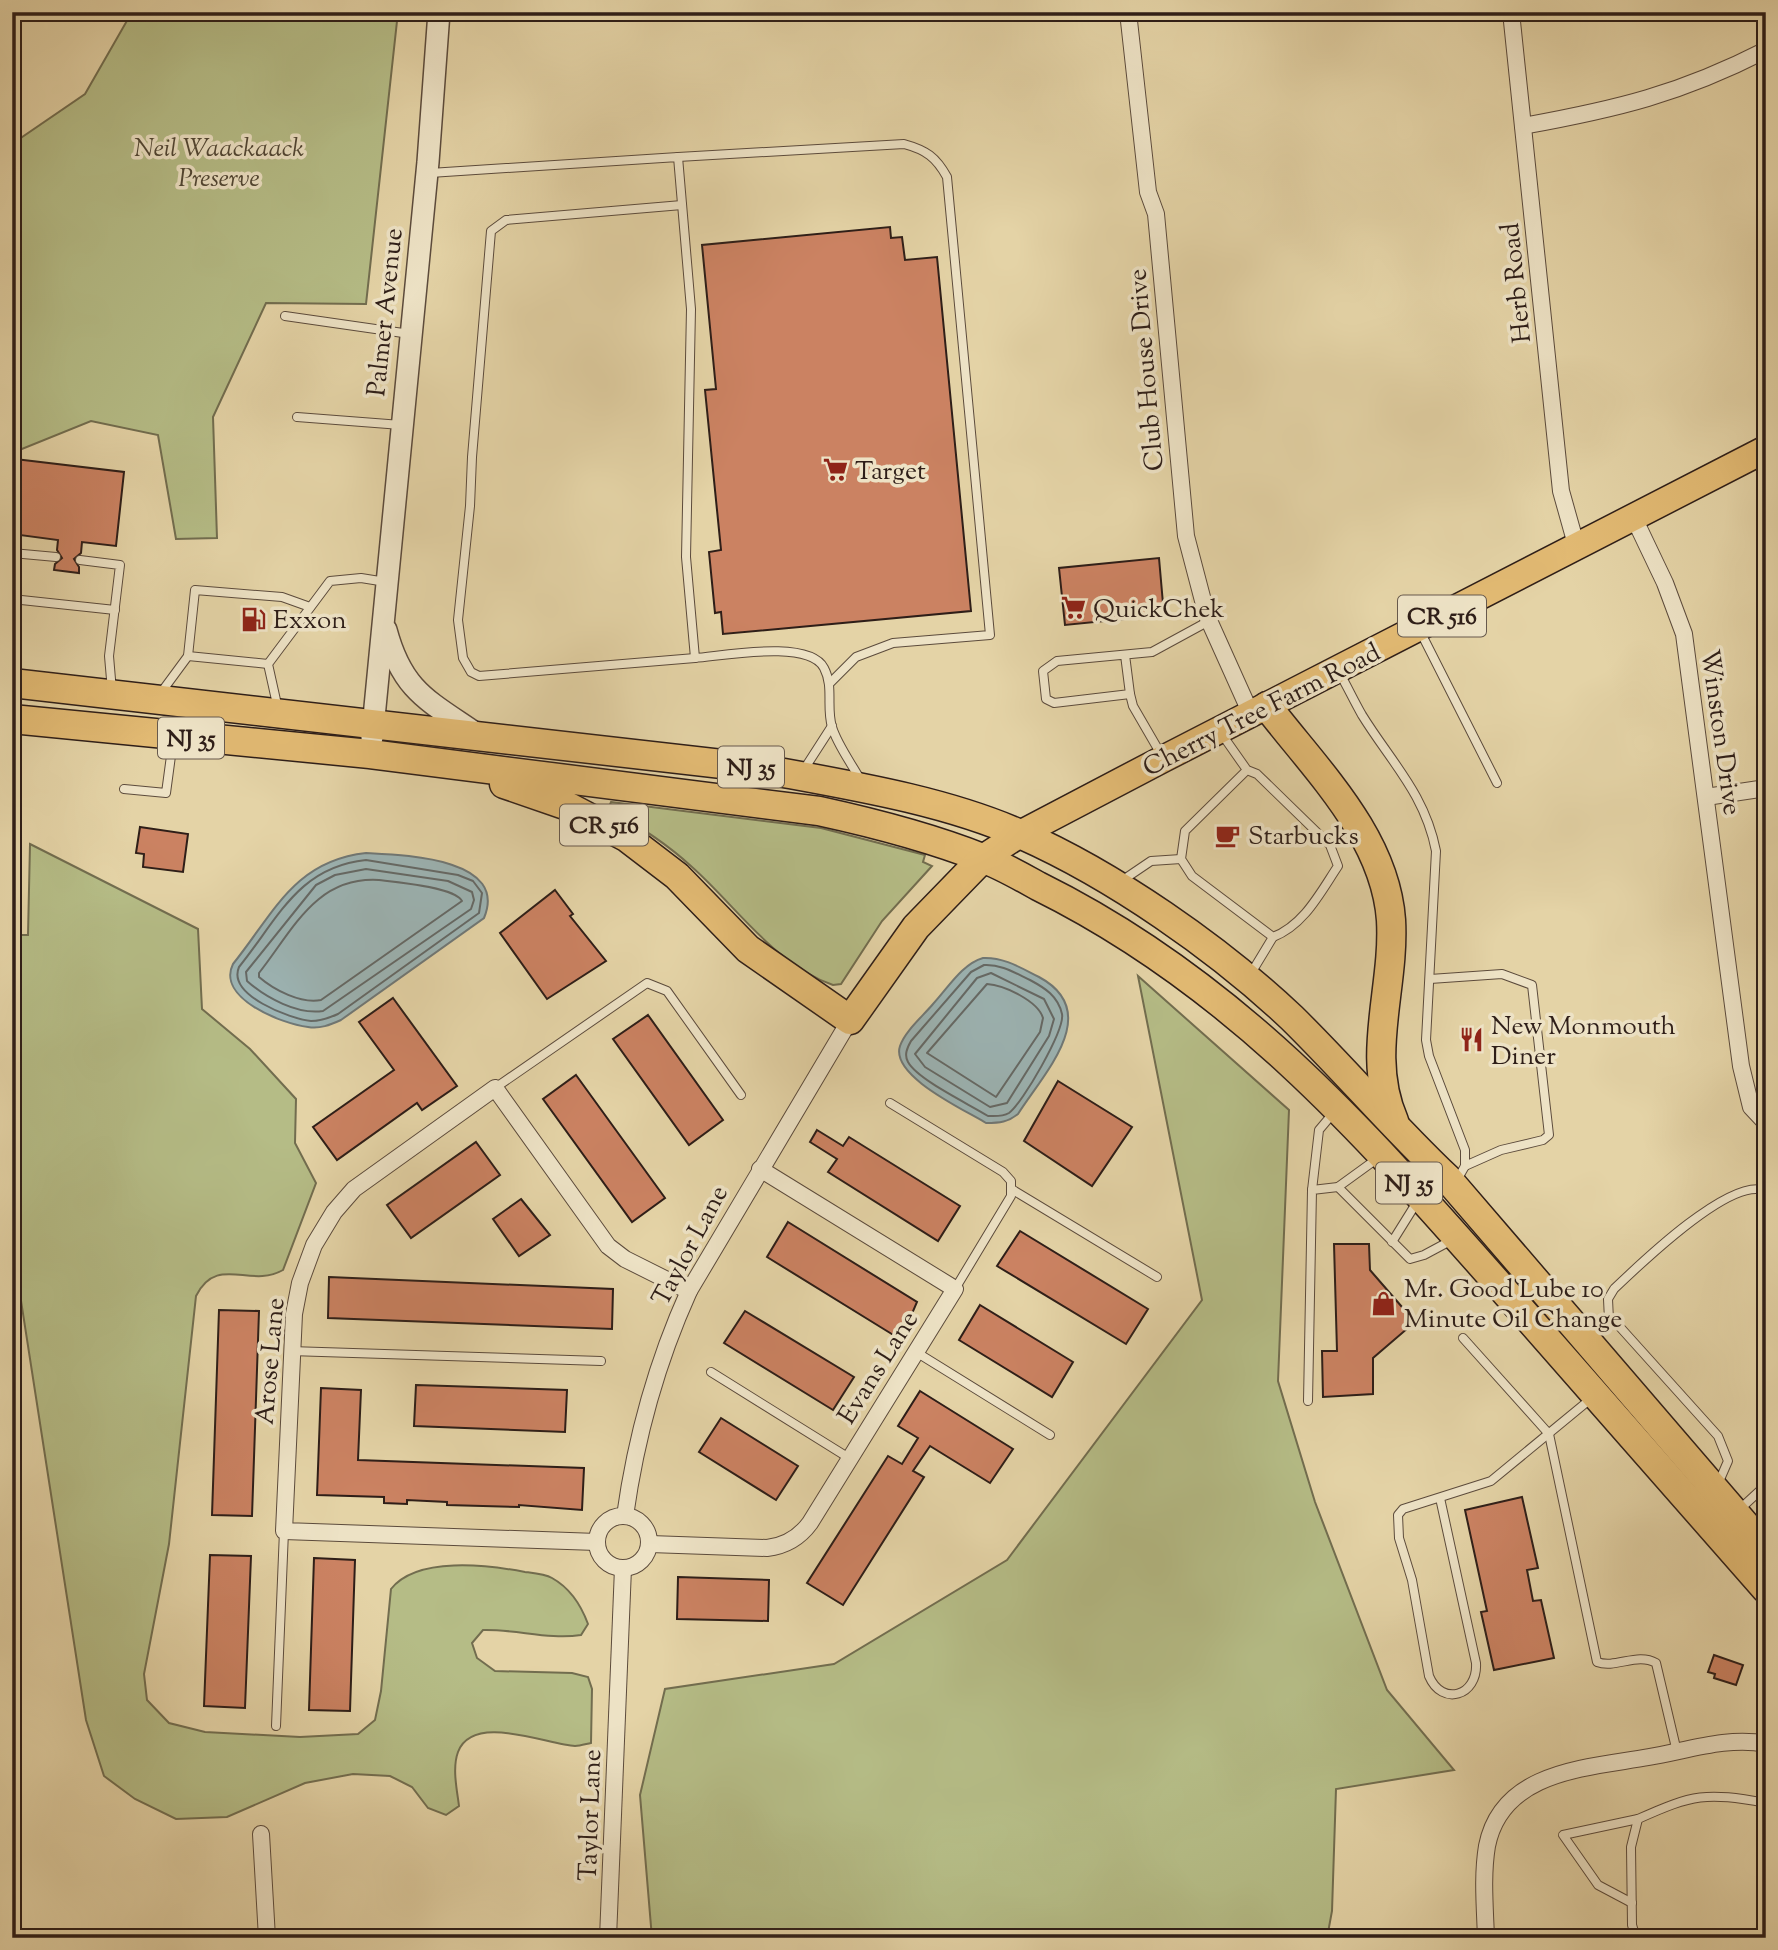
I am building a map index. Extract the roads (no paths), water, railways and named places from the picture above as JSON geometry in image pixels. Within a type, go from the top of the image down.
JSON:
[{"type":"highway","name":"NJ 35","points":[[12,683],[475,733],[757,768],[865,788],[977,818],[1020,834],[1115,885],[1209,949],[1291,1018],[1391,1144],[1421,1196],[1766,1588]]},
{"type":"highway","points":[[1259,710],[1363,833],[1384,880],[1391,924],[1380,1066],[1391,1144]]},
{"type":"highway","name":"NJ 35","points":[[12,719],[370,754],[819,811],[872,823],[983,858],[1069,901],[1175,965],[1238,1014],[1336,1108],[1391,1144],[1459,1176],[1576,1328],[1766,1549]]},
{"type":"highway","name":"CR 516","points":[[445,764],[565,805],[626,837],[677,876],[748,949],[850,1020],[916,928],[983,858]]},
{"type":"main road","name":"Cherry Tree Farm Road","points":[[983,858],[1020,834],[1163,759],[1766,449]]},
{"type":"street","name":"Palmer Avenue","points":[[370,754],[427,173],[439,12]]},
{"type":"street","name":"Club House Drive","points":[[1128,12],[1148,192],[1156,214],[1170,352],[1167,366],[1186,536],[1209,621],[1259,710]]},
{"type":"street","name":"Herb Road","points":[[1511,12],[1561,491],[1577,548]]},
{"type":"street","points":[[1523,126],[1633,105],[1676,91],[1766,50]]},
{"type":"street","name":"Winston Drive","points":[[1634,518],[1665,583],[1684,634],[1741,1066],[1751,1107],[1766,1123]]},
{"type":"street","name":"Palmer Avenue","points":[[383,618],[392,650],[410,685],[475,733]]},
{"type":"street","points":[[1706,797],[1766,788]]},
{"type":"street","name":"Taylor Lane","points":[[625,1516],[645,1408],[670,1334],[689,1291],[850,1020]]},
{"type":"street","points":[[495,1088],[608,1247],[625,1259],[689,1291]]},
{"type":"street","name":"Arose Lane","points":[[284,1531],[290,1351],[296,1299],[304,1270],[320,1234],[354,1189],[495,1088]]},
{"type":"street","points":[[760,1169],[955,1289]]},
{"type":"street","name":"Evans Lane","points":[[650,1544],[766,1548],[784,1545],[805,1530],[955,1289]]},
{"type":"street","points":[[617,1516],[625,1516],[634,1517],[646,1528],[650,1544],[644,1559],[623,1568],[615,1567],[602,1557],[597,1542],[603,1526],[617,1516]]},
{"type":"street","points":[[284,1531],[597,1542]]},
{"type":"street","name":"Taylor Lane","points":[[608,1938],[623,1568]]},
{"type":"street","points":[[1486,1938],[1485,1866],[1489,1839],[1499,1817],[1519,1794],[1542,1779],[1561,1773],[1734,1742],[1766,1744]]},
{"type":"street","points":[[261,1834],[267,1938]]},
{"type":"lane","points":[[427,173],[904,144],[923,150],[938,161],[947,177],[950,194],[990,635],[893,643],[856,657],[830,683]]},
{"type":"lane","points":[[678,157],[691,309],[686,556],[695,658]]},
{"type":"lane","points":[[681,205],[506,220],[491,231],[470,506],[458,620],[463,658],[471,672],[479,676],[695,658],[801,653],[820,663],[830,683],[832,726],[865,788]]},
{"type":"lane","points":[[285,316],[410,334]]},
{"type":"lane","points":[[297,417],[401,425]]},
{"type":"lane","points":[[12,553],[56,557]]},
{"type":"lane","points":[[80,560],[120,565],[109,656],[112,694]]},
{"type":"lane","points":[[279,712],[268,664],[330,581],[361,578],[386,582]]},
{"type":"lane","points":[[156,699],[188,656],[195,590],[282,597],[310,607]]},
{"type":"lane","points":[[12,599],[115,610]]},
{"type":"lane","points":[[1130,694],[1054,703],[1046,699],[1043,671],[1047,665],[1057,661],[1125,655],[1164,648],[1209,621]]},
{"type":"lane","points":[[1418,628],[1497,783]]},
{"type":"lane","points":[[1125,655],[1133,706],[1163,759]]},
{"type":"lane","points":[[188,656],[268,664]]},
{"type":"lane","points":[[1337,670],[1362,715],[1418,795],[1432,828],[1436,851],[1427,1048],[1465,1150],[1459,1176]]},
{"type":"lane","points":[[800,776],[832,726]]},
{"type":"lane","points":[[1219,730],[1247,770],[1257,774],[1329,845],[1338,866],[1311,906],[1288,932],[1273,937],[1247,980]]},
{"type":"lane","points":[[124,789],[166,793],[174,736]]},
{"type":"lane","points":[[1247,770],[1185,831],[1181,859],[1192,876],[1273,937]]},
{"type":"lane","points":[[1115,885],[1151,861],[1181,859]]},
{"type":"lane","points":[[1430,979],[1502,974],[1532,985],[1549,1135],[1543,1140],[1501,1150],[1459,1176]]},
{"type":"lane","points":[[495,1088],[647,983],[667,991],[741,1095]]},
{"type":"lane","points":[[890,1103],[1003,1172],[1013,1190],[1157,1277]]},
{"type":"lane","points":[[1308,1401],[1312,1190],[1319,1130],[1336,1108]]},
{"type":"lane","points":[[1312,1190],[1338,1188],[1391,1144]]},
{"type":"lane","points":[[1338,1188],[1410,1259],[1457,1238]]},
{"type":"lane","points":[[1609,1320],[1608,1299],[1614,1289],[1683,1228],[1734,1193],[1747,1188],[1766,1191]]},
{"type":"lane","points":[[955,1289],[1013,1190]]},
{"type":"lane","points":[[1392,1242],[1421,1196]]},
{"type":"lane","points":[[1576,1328],[1609,1320],[1619,1326],[1718,1436],[1728,1461],[1715,1490]]},
{"type":"lane","points":[[1462,1338],[1549,1434],[1597,1662],[1607,1664],[1647,1658],[1656,1663],[1677,1752]]},
{"type":"lane","points":[[290,1351],[600,1361]]},
{"type":"lane","points":[[916,1352],[1049,1435]]},
{"type":"lane","points":[[711,1372],[849,1458]]},
{"type":"lane","points":[[1440,1498],[1477,1676],[1465,1691],[1455,1693],[1442,1693],[1434,1688],[1429,1676],[1412,1580],[1396,1522],[1403,1509],[1491,1481],[1596,1395]]},
{"type":"lane","points":[[1735,1514],[1766,1485]]},
{"type":"lane","points":[[276,1726],[284,1531]]},
{"type":"lane","points":[[1632,1903],[1598,1885],[1563,1835],[1638,1819],[1684,1798],[1721,1794],[1766,1802]]},
{"type":"lane","points":[[1636,1938],[1631,1847],[1638,1819]]},
{"type":"water","points":[[366,853],[427,859],[468,872],[481,883],[488,898],[484,918],[341,1020],[329,1025],[312,1027],[283,1021],[268,1015],[242,998],[234,988],[230,976],[233,964],[288,892],[303,878],[321,867],[341,858]]},
{"type":"water","points":[[983,958],[1005,961],[1039,977],[1058,991],[1067,1007],[1068,1025],[1063,1043],[1053,1062],[1018,1114],[996,1123],[986,1123],[931,1091],[906,1069],[900,1057],[902,1040],[910,1029],[968,965]]},
{"type":"place","name":"Target","points":[[835,470]]},
{"type":"place","name":"QuickChek","points":[[1073,608]]},
{"type":"place","name":"Exxon","points":[[253,619]]},
{"type":"place","name":"Starbucks","points":[[1228,835]]},
{"type":"place","name":"New Monmouth Diner","points":[[1471,1040]]},
{"type":"place","name":"Mr. Good Lube 10 Minute Oil Change","points":[[1384,1303]]},
{"type":"park label","name":"Neil Waackaack Preserve","points":[[219,162]]}]
